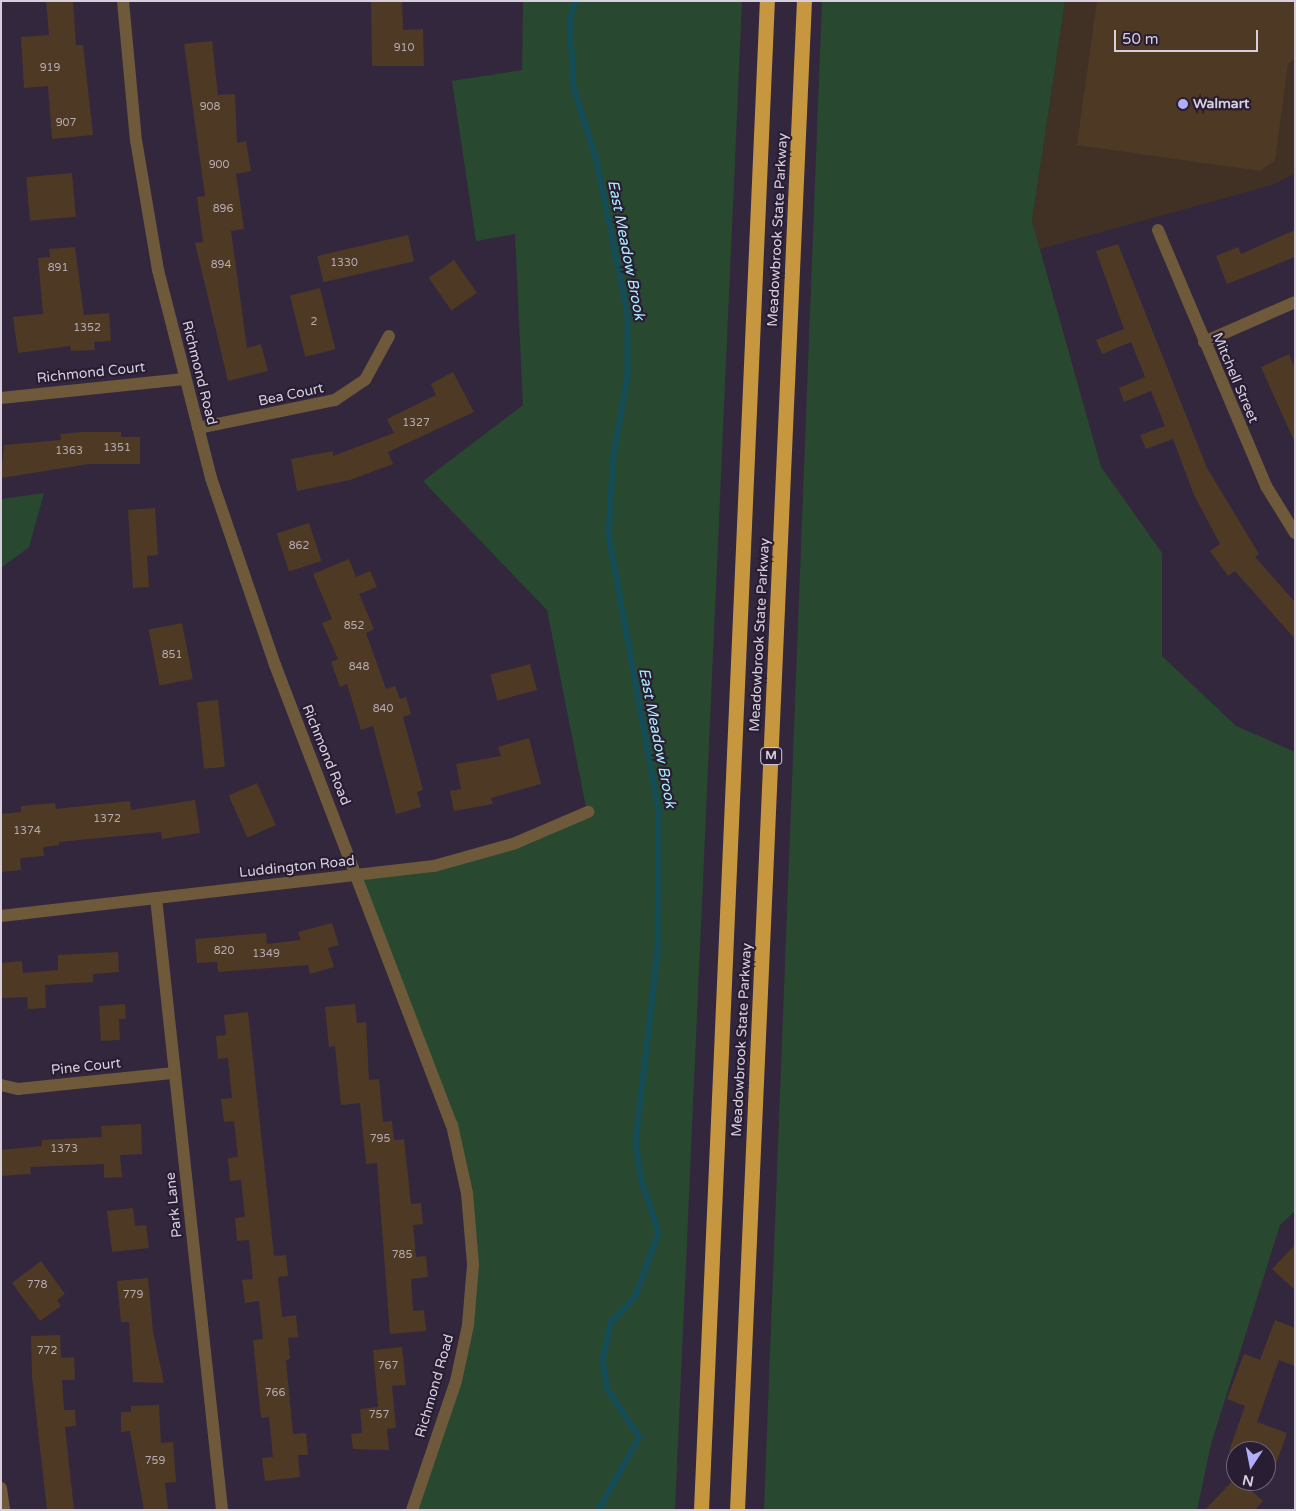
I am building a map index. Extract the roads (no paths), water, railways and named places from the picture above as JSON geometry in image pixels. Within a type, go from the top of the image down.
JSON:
[{"type":"highway","name":"Meadowbrook State Parkway","points":[[701,1510],[767,1]]},
{"type":"highway","name":"Meadowbrook State Parkway","points":[[737,1510],[804,1]]},
{"type":"street","name":"Richmond Road","points":[[123,1],[141,168],[158,270],[184,379],[198,428],[275,666],[358,876],[452,1126],[467,1193],[473,1265],[468,1325],[456,1380],[412,1510]]},
{"type":"street","name":"Mitchell Street","points":[[1158,230],[1266,486],[1295,532]]},
{"type":"street","points":[[1204,342],[1295,302]]},
{"type":"street","name":"Bea Court","points":[[198,428],[336,400],[366,380],[388,336]]},
{"type":"street","name":"Richmond Court","points":[[1,398],[184,379]]},
{"type":"street","name":"Luddington Road","points":[[1,916],[434,866],[513,844],[588,812]]},
{"type":"street","name":"Park Lane","points":[[156,898],[222,1510]]},
{"type":"street","name":"Pine Court","points":[[1,1085],[18,1089],[174,1073]]},
{"type":"street","points":[[1,1488],[4,1510]]},
{"type":"waterway","name":"East Meadow Brook","points":[[576,1],[570,19],[574,87],[597,161],[628,314],[628,376],[614,455],[609,535],[659,809],[658,952],[636,1141],[641,1177],[659,1233],[635,1298],[611,1323],[603,1360],[608,1390],[640,1437],[599,1510]]},
{"type":"place","name":"Walmart","points":[[1183,104]]}]
